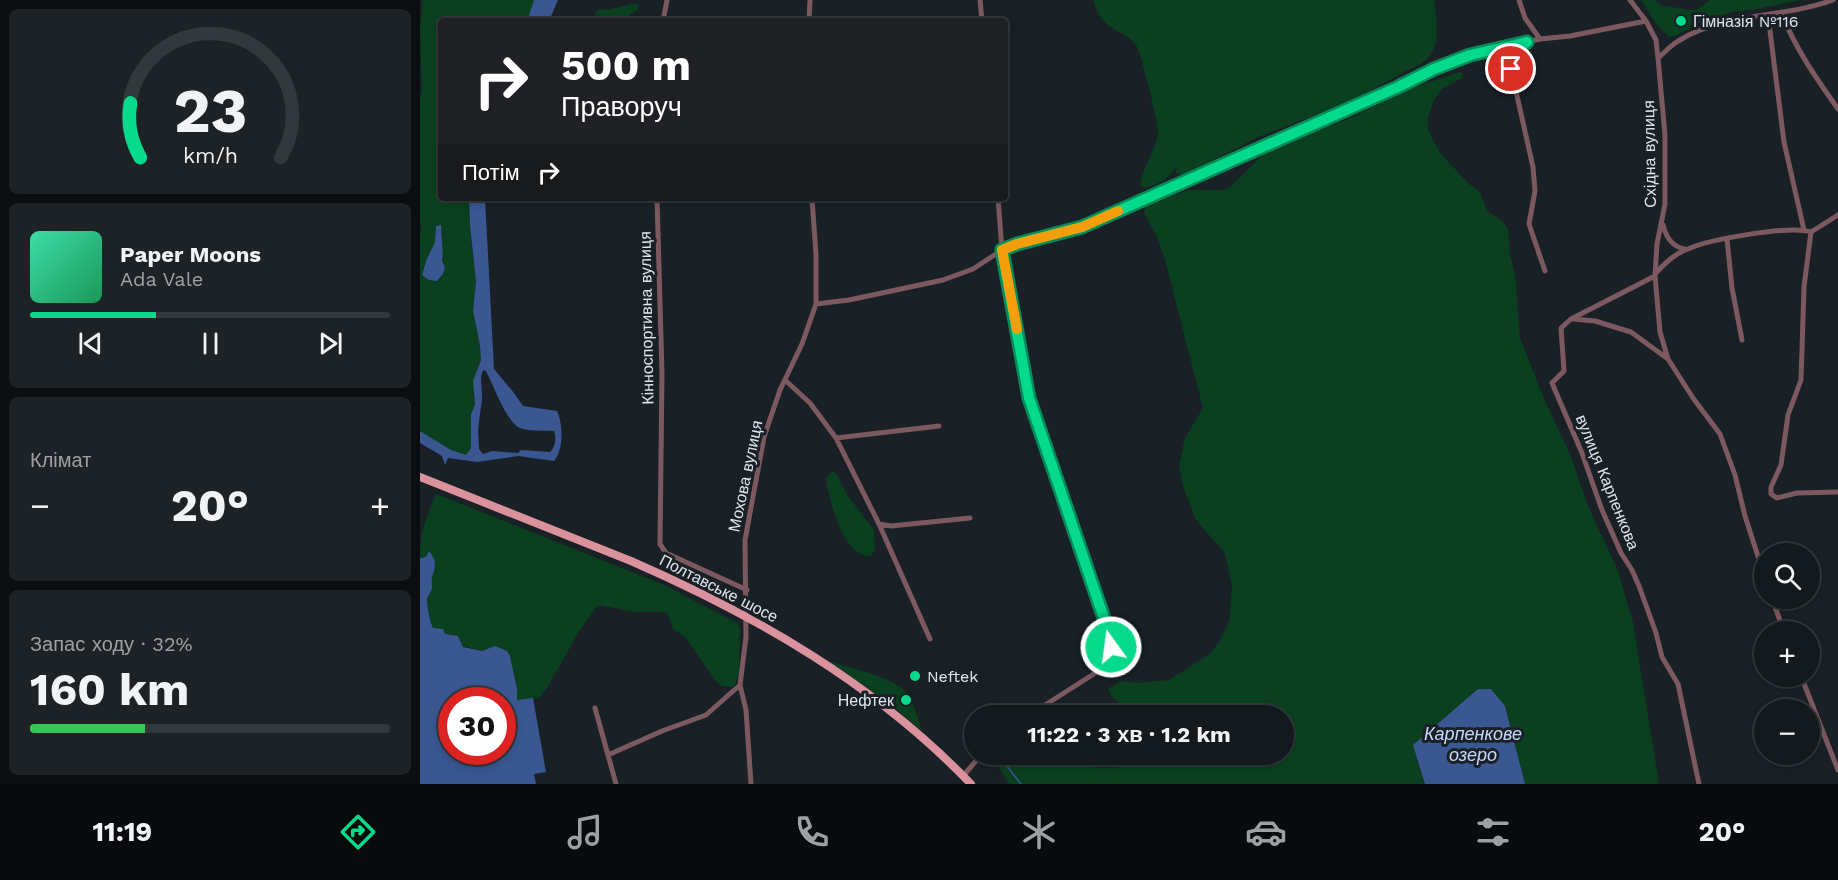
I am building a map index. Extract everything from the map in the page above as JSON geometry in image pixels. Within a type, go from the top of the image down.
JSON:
[{"type":"main road","name":"Полтавське шосе","points":[[420,477],[663,575],[815,656],[883,703],[971,784]]},
{"type":"street","points":[[664,18],[667,0]]},
{"type":"street","points":[[809,18],[810,0]]},
{"type":"street","points":[[980,0],[982,18]]},
{"type":"street","points":[[1519,0],[1525,18],[1540,39]]},
{"type":"street","name":"Східна вулиця","points":[[1630,0],[1646,21],[1656,40],[1659,58],[1665,143],[1665,204],[1655,275],[1660,332],[1668,359]]},
{"type":"street","points":[[1659,58],[1679,40],[1702,29],[1736,19],[1815,7],[1833,0]]},
{"type":"street","points":[[1780,12],[1789,34],[1805,61],[1838,109]]},
{"type":"street","points":[[1768,15],[1784,142],[1804,230]]},
{"type":"street","points":[[816,304],[849,300],[943,280],[973,269],[1002,250],[1082,227],[1470,55],[1540,39],[1646,21]]},
{"type":"street","points":[[1527,42],[1515,52],[1511,69],[1533,168],[1535,191],[1529,224],[1545,271]]},
{"type":"street","name":"Кінноспортивна вулиця","points":[[657,201],[662,363],[660,538],[666,553],[747,590]]},
{"type":"street","name":"Мохова вулиця","points":[[751,784],[746,710],[740,685],[746,637],[745,540],[764,437],[816,304],[816,255],[812,201]]},
{"type":"street","points":[[998,201],[1002,250],[1029,398],[1109,633],[1114,661],[1045,705]]},
{"type":"street","points":[[1571,319],[1655,275],[1668,260],[1687,249],[1726,239],[1804,230],[1812,232],[1838,215]]},
{"type":"street","points":[[1663,223],[1669,240],[1680,248],[1687,249]]},
{"type":"street","points":[[1812,232],[1804,287],[1801,381],[1788,416],[1781,465],[1771,487],[1771,494],[1777,498],[1797,493],[1838,492]]},
{"type":"street","points":[[1726,239],[1742,340]]},
{"type":"street","points":[[1571,319],[1595,321],[1631,332],[1668,359],[1692,398],[1720,434],[1735,475],[1744,516],[1754,545]]},
{"type":"street","name":"вулиця Карпенкова","points":[[1571,319],[1561,328],[1564,371],[1552,383],[1582,453],[1602,510],[1639,586],[1662,657],[1678,684],[1699,784]]},
{"type":"street","points":[[785,380],[810,403],[836,438],[879,524],[930,639]]},
{"type":"street","points":[[836,438],[939,426]]},
{"type":"street","points":[[879,524],[891,526],[970,518]]},
{"type":"street","points":[[608,755],[662,731],[706,715],[740,685]]},
{"type":"street","points":[[1806,687],[1838,770]]},
{"type":"street","points":[[595,708],[616,784]]},
{"type":"street","points":[[963,776],[972,765]]},
{"type":"green space","points":[[423,0],[534,0],[528,18],[438,18],[438,201],[469,201],[476,281],[473,310],[481,360],[477,369],[473,394],[475,405],[471,414],[471,449],[466,455],[451,450],[420,431],[420,232],[422,228],[420,221],[420,97],[422,90],[420,29]],"holes":[[[441,225],[442,261],[445,267],[437,281],[422,275],[435,242],[436,226]]]},
{"type":"green space","points":[[1093,0],[1434,0],[1437,21],[1436,41],[1428,58],[1421,64],[1349,102],[1258,137],[1185,175],[1176,173],[1175,167],[1162,181],[1144,188],[1140,185],[1158,133],[1145,74],[1136,45],[1106,24]]},
{"type":"green space","name":"Гімназія №116","points":[[1641,0],[1655,0],[1661,5],[1696,10],[1710,0],[1800,0],[1732,12],[1699,23],[1669,37],[1657,25]]},
{"type":"green space","points":[[636,3],[639,6],[638,10],[630,14],[629,18],[595,18],[595,12],[599,9],[607,10]]},
{"type":"green space","points":[[1460,72],[1463,74],[1462,78],[1442,89],[1434,100],[1428,117],[1428,130],[1440,153],[1468,183],[1480,192],[1487,211],[1501,220],[1508,229],[1510,255],[1515,274],[1520,338],[1544,399],[1570,454],[1588,506],[1618,571],[1633,623],[1659,784],[1525,784],[1505,706],[1484,784],[1009,784],[998,765],[1091,765],[1107,768],[1120,765],[1294,765],[1294,705],[1121,705],[1111,696],[1108,689],[1120,681],[1138,683],[1169,680],[1211,653],[1219,642],[1230,616],[1232,587],[1225,553],[1196,520],[1183,486],[1179,466],[1185,438],[1203,408],[1164,256],[1144,213],[1146,205],[1189,190],[1223,190],[1231,186],[1264,154],[1348,119],[1409,89]]},
{"type":"green space","points":[[832,471],[837,474],[847,495],[874,530],[875,550],[871,556],[861,554],[853,548],[839,526],[830,500],[826,478]]},
{"type":"green space","points":[[436,494],[664,585],[737,623],[740,628],[739,672],[735,685],[722,686],[716,681],[685,637],[673,629],[667,612],[635,612],[598,605],[581,628],[539,698],[517,701],[517,689],[510,656],[463,646],[458,636],[445,634],[443,629],[433,629],[427,603],[432,588],[428,552],[426,557],[420,558],[424,526]]},
{"type":"green space","points":[[828,661],[884,678],[903,689],[911,700],[922,731],[889,703]]},
{"type":"water","points":[[534,0],[558,0],[550,18],[528,18]]},
{"type":"water","points":[[469,201],[485,201],[494,369],[523,406],[557,411],[562,436],[560,450],[554,461],[518,456],[477,462],[448,458],[445,465],[442,456],[420,443],[420,431],[451,450],[466,455],[471,448],[471,414],[475,405],[473,381],[481,360],[473,311],[476,281]],"holes":[[[483,370],[486,371],[505,411],[520,428],[554,431],[555,442],[550,452],[521,450],[518,453],[492,451],[483,454],[479,449],[478,430]]]},
{"type":"water","points":[[441,225],[442,261],[445,267],[437,281],[429,280],[422,275],[435,242],[436,226]]},
{"type":"water","points":[[429,551],[435,564],[432,589],[427,600],[433,628],[443,629],[445,634],[458,636],[463,647],[482,651],[495,646],[507,651],[517,689],[517,700],[533,698],[546,772],[534,774],[536,784],[420,784],[420,558],[426,557]]},
{"type":"water","name":"Карпенкове озеро","points":[[1478,689],[1491,689],[1505,706],[1525,784],[1425,784],[1413,745]]},
{"type":"waterway","points":[[1006,765],[1021,784]]},
{"type":"slow traffic","points":[[1017,329],[1002,250],[1082,227],[1118,211]]},
{"type":"place","name":"Гімназія №116","points":[[1681,21]]},
{"type":"place","name":"Neftek","points":[[915,676]]},
{"type":"place","name":"Нефтек","points":[[906,700]]},
{"type":"route","points":[[1111,647],[1109,633],[1029,398],[1002,250],[1082,227],[1434,69],[1470,55],[1527,42],[1515,52],[1511,69]]}]
